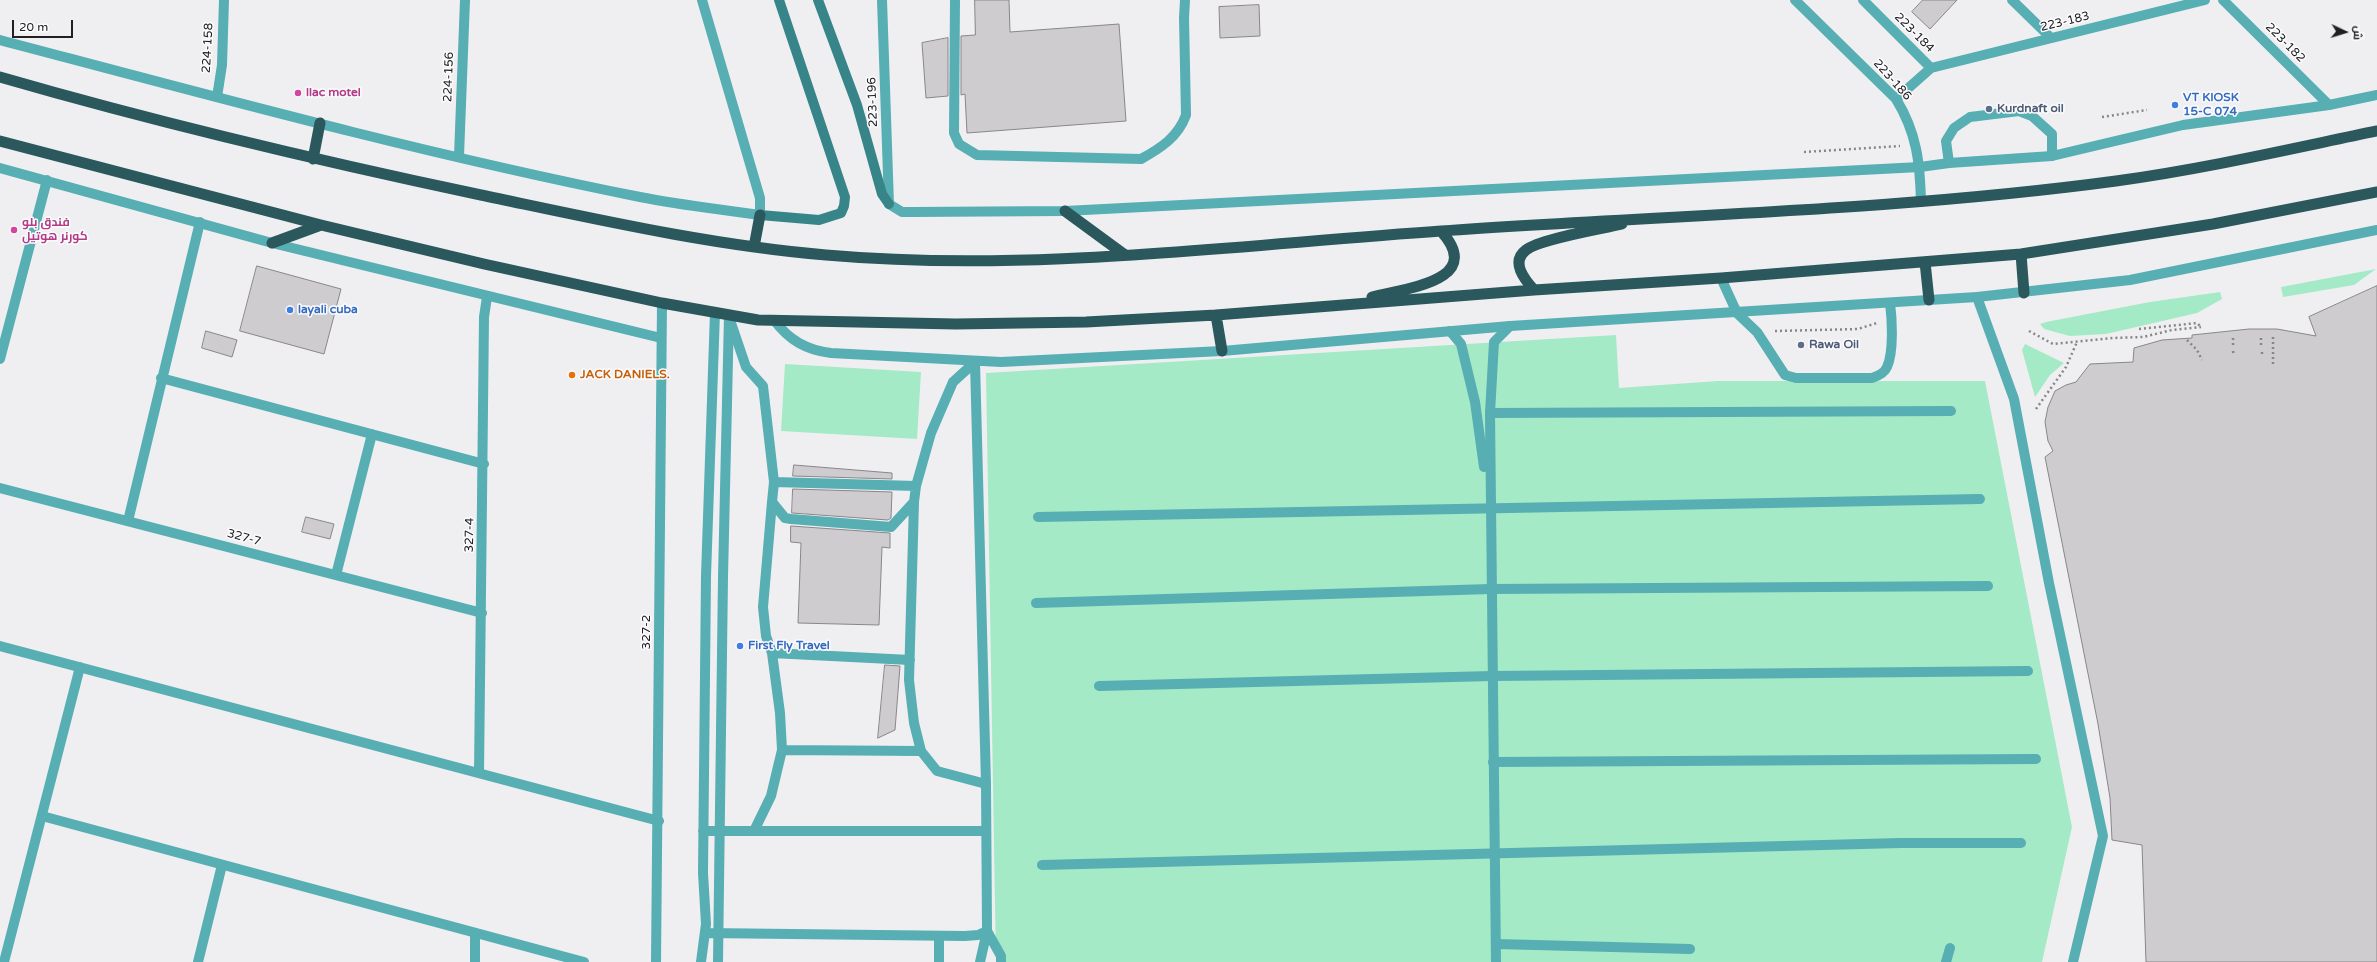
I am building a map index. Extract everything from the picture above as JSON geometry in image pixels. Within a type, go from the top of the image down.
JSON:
[{"type":"highway","points":[[0,77],[313,159],[669,235],[754,247],[829,255],[964,261],[1125,255],[1441,231],[1921,202],[2114,182],[2179,172],[2377,131]]},
{"type":"highway","points":[[313,159],[320,124]]},
{"type":"highway","points":[[0,141],[321,225],[484,264],[662,303],[758,320],[1021,324],[1216,315],[1344,304],[1925,262],[2021,254],[2213,224],[2377,192]]},
{"type":"highway","points":[[1065,211],[1125,255]]},
{"type":"highway","points":[[754,247],[760,215]]},
{"type":"highway","points":[[1534,290],[1526,281],[1520,270],[1520,260],[1525,250],[1543,243],[1654,217]]},
{"type":"highway","points":[[272,243],[321,225]]},
{"type":"highway","points":[[1344,304],[1436,280],[1450,272],[1455,263],[1454,251],[1449,240],[1441,231]]},
{"type":"highway","points":[[2021,254],[2024,292]]},
{"type":"highway","points":[[1925,262],[1929,300]]},
{"type":"highway","points":[[1216,315],[1222,351]]},
{"type":"main road","points":[[760,215],[819,220],[841,213],[844,206],[845,197],[779,0]]},
{"type":"main road","points":[[818,0],[857,105],[882,194],[889,204]]},
{"type":"street","name":"224-158","points":[[218,97],[222,65],[224,0]]},
{"type":"street","name":"224-156","points":[[459,156],[465,0]]},
{"type":"street","points":[[0,40],[320,124],[641,197],[760,215],[760,198],[702,0]]},
{"type":"street","name":"223-196","points":[[882,0],[889,204]]},
{"type":"street","points":[[955,0],[954,133],[959,144],[977,155],[1141,158],[1160,148],[1181,129],[1186,115],[1185,0]]},
{"type":"street","name":"223-186","points":[[1795,0],[1896,99],[1912,130],[1916,146],[1920,167],[1921,202]]},
{"type":"street","name":"223-184","points":[[1863,0],[1931,68]]},
{"type":"street","points":[[2012,0],[2051,38]]},
{"type":"street","name":"223-183","points":[[1931,68],[2205,0]]},
{"type":"street","name":"223-182","points":[[2223,0],[2329,106]]},
{"type":"street","points":[[1896,99],[1931,68]]},
{"type":"street","points":[[889,204],[902,212],[1065,211],[1920,167],[1949,163],[2052,156],[2183,125],[2329,106],[2377,95]]},
{"type":"street","points":[[1949,163],[1946,141],[1954,128],[1970,117],[2019,111],[2032,116],[2052,134],[2052,156]]},
{"type":"street","points":[[0,168],[272,243],[487,297],[661,338]]},
{"type":"street","points":[[0,359],[2,339],[47,180]]},
{"type":"street","points":[[128,521],[161,378],[200,222]]},
{"type":"street","points":[[774,320],[784,334],[796,342],[820,352],[975,362],[1222,351],[1510,326],[1977,298],[2130,280],[2377,230]]},
{"type":"street","points":[[1720,278],[1738,313],[1757,332],[1785,375],[1796,378],[1872,378],[1879,375],[1887,367],[1892,317],[1890,303]]},
{"type":"street","name":"327-4","points":[[479,773],[484,464],[484,316],[487,297]]},
{"type":"street","points":[[1977,298],[2014,399],[2049,583],[2103,836],[2073,962]]},
{"type":"street","name":"327-2","points":[[656,962],[662,303]]},
{"type":"street","points":[[701,962],[705,933],[703,831],[706,576],[715,312]]},
{"type":"street","points":[[729,315],[746,367],[763,386],[774,482],[763,607],[766,636],[772,653],[780,712],[782,750],[771,796],[754,831]]},
{"type":"street","points":[[718,962],[721,831],[722,576],[729,315]]},
{"type":"street","points":[[1496,962],[1489,507],[1490,413],[1494,342],[1510,326]]},
{"type":"street","points":[[1450,331],[1461,344],[1475,402],[1489,507]]},
{"type":"street","points":[[975,362],[953,382],[931,433],[916,486],[914,502],[909,680],[914,723],[921,751],[937,771],[986,784]]},
{"type":"street","points":[[975,362],[986,784],[987,931],[980,962]]},
{"type":"street","points":[[161,378],[484,464]]},
{"type":"street","points":[[1490,413],[1951,411]]},
{"type":"street","points":[[336,575],[372,434]]},
{"type":"street","points":[[774,482],[916,486]]},
{"type":"street","name":"327-7","points":[[0,488],[482,613]]},
{"type":"street","points":[[1038,517],[1489,507],[1980,499]]},
{"type":"street","points":[[772,502],[785,518],[890,527],[914,502]]},
{"type":"street","points":[[1036,603],[1490,589],[1988,586]]},
{"type":"street","points":[[0,646],[658,821]]},
{"type":"street","points":[[772,653],[910,660]]},
{"type":"street","points":[[4,962],[80,667]]},
{"type":"street","points":[[1099,686],[1492,676],[2028,671]]},
{"type":"street","points":[[782,750],[921,751]]},
{"type":"street","points":[[1493,762],[2036,759]]},
{"type":"street","points":[[42,816],[584,962]]},
{"type":"street","points":[[703,831],[986,831]]},
{"type":"street","points":[[1042,865],[1495,855],[1901,843],[2021,843]]},
{"type":"street","points":[[198,962],[222,865]]},
{"type":"street","points":[[705,933],[939,936],[978,935],[987,931]]},
{"type":"street","points":[[987,931],[1001,956],[1001,962]]},
{"type":"street","points":[[475,933],[475,962]]},
{"type":"street","points":[[939,936],[939,962]]},
{"type":"street","points":[[1496,944],[1690,949]]},
{"type":"street","points":[[1946,962],[1950,948]]},
{"type":"path","points":[[2102,117],[2147,110]]},
{"type":"path","points":[[1804,152],[1916,146]]},
{"type":"path","points":[[1757,332],[1858,329],[1892,317]]},
{"type":"path","points":[[2029,331],[2053,344],[2143,337],[2201,327],[2197,323],[2179,323],[2139,329]]},
{"type":"path","points":[[2273,337],[2273,366]]},
{"type":"path","points":[[2233,338],[2233,346]]},
{"type":"path","points":[[2261,338],[2261,347]]},
{"type":"path","points":[[2188,340],[2197,350],[2202,360]]},
{"type":"path","points":[[2036,409],[2066,366],[2077,342]]},
{"type":"path","points":[[2233,351],[2234,356]]},
{"type":"green space","points":[[2376,269],[2354,285],[2283,297],[2281,287]]},
{"type":"green space","points":[[2220,292],[2222,299],[2197,313],[2106,334],[2070,336],[2044,329],[2040,324],[2150,302]]},
{"type":"green space","points":[[1616,335],[1619,388],[1718,381],[1985,381],[2072,827],[2042,962],[996,962],[986,373]]},
{"type":"green space","points":[[2025,344],[2064,363],[2050,375],[2035,397],[2022,350]]},
{"type":"green space","points":[[785,364],[921,372],[917,439],[781,431]]},
{"type":"building","points":[[975,0],[1009,0],[1010,32],[1119,24],[1126,121],[967,133],[965,94],[961,95],[961,36],[975,35]]},
{"type":"building","points":[[1923,0],[1957,0],[1930,29],[1912,12]]},
{"type":"building","points":[[1259,5],[1260,36],[1220,38],[1219,7]]},
{"type":"building","points":[[948,38],[948,96],[926,98],[922,43]]},
{"type":"building","name":"layali cuba","points":[[257,266],[341,289],[324,354],[240,331]]},
{"type":"building","points":[[2377,286],[2377,962],[2146,962],[2142,845],[2112,840],[2110,798],[2098,724],[2045,457],[2053,451],[2048,441],[2045,422],[2048,407],[2055,391],[2076,382],[2090,364],[2133,362],[2134,348],[2162,340],[2192,338],[2192,335],[2249,329],[2277,329],[2316,336],[2309,317]]},
{"type":"building","points":[[206,331],[237,340],[232,357],[202,348]]},
{"type":"building","points":[[794,465],[892,473],[892,479],[793,476]]},
{"type":"building","points":[[793,489],[892,492],[891,518],[888,520],[792,513]]},
{"type":"building","points":[[306,517],[334,524],[330,539],[302,532]]},
{"type":"building","points":[[791,526],[890,533],[890,548],[882,547],[879,625],[798,623],[801,543],[791,542]]},
{"type":"building","points":[[885,665],[900,666],[895,730],[878,738]]},
{"type":"place","name":"llac motel","points":[[298,93]]},
{"type":"place","name":"VT KIOSK 15-C 074","points":[[2175,105]]},
{"type":"place","name":"Kurdnaft oil","points":[[1989,109]]},
{"type":"place","name":"فندق بلو كورنر هوتيل","points":[[14,230]]},
{"type":"place","name":"layali cuba","points":[[290,310]]},
{"type":"place","name":"Rawa Oil","points":[[1801,345]]},
{"type":"place","name":"JACK DANIELS.","points":[[572,375]]},
{"type":"place","name":"First Fly Travel","points":[[740,646]]}]
